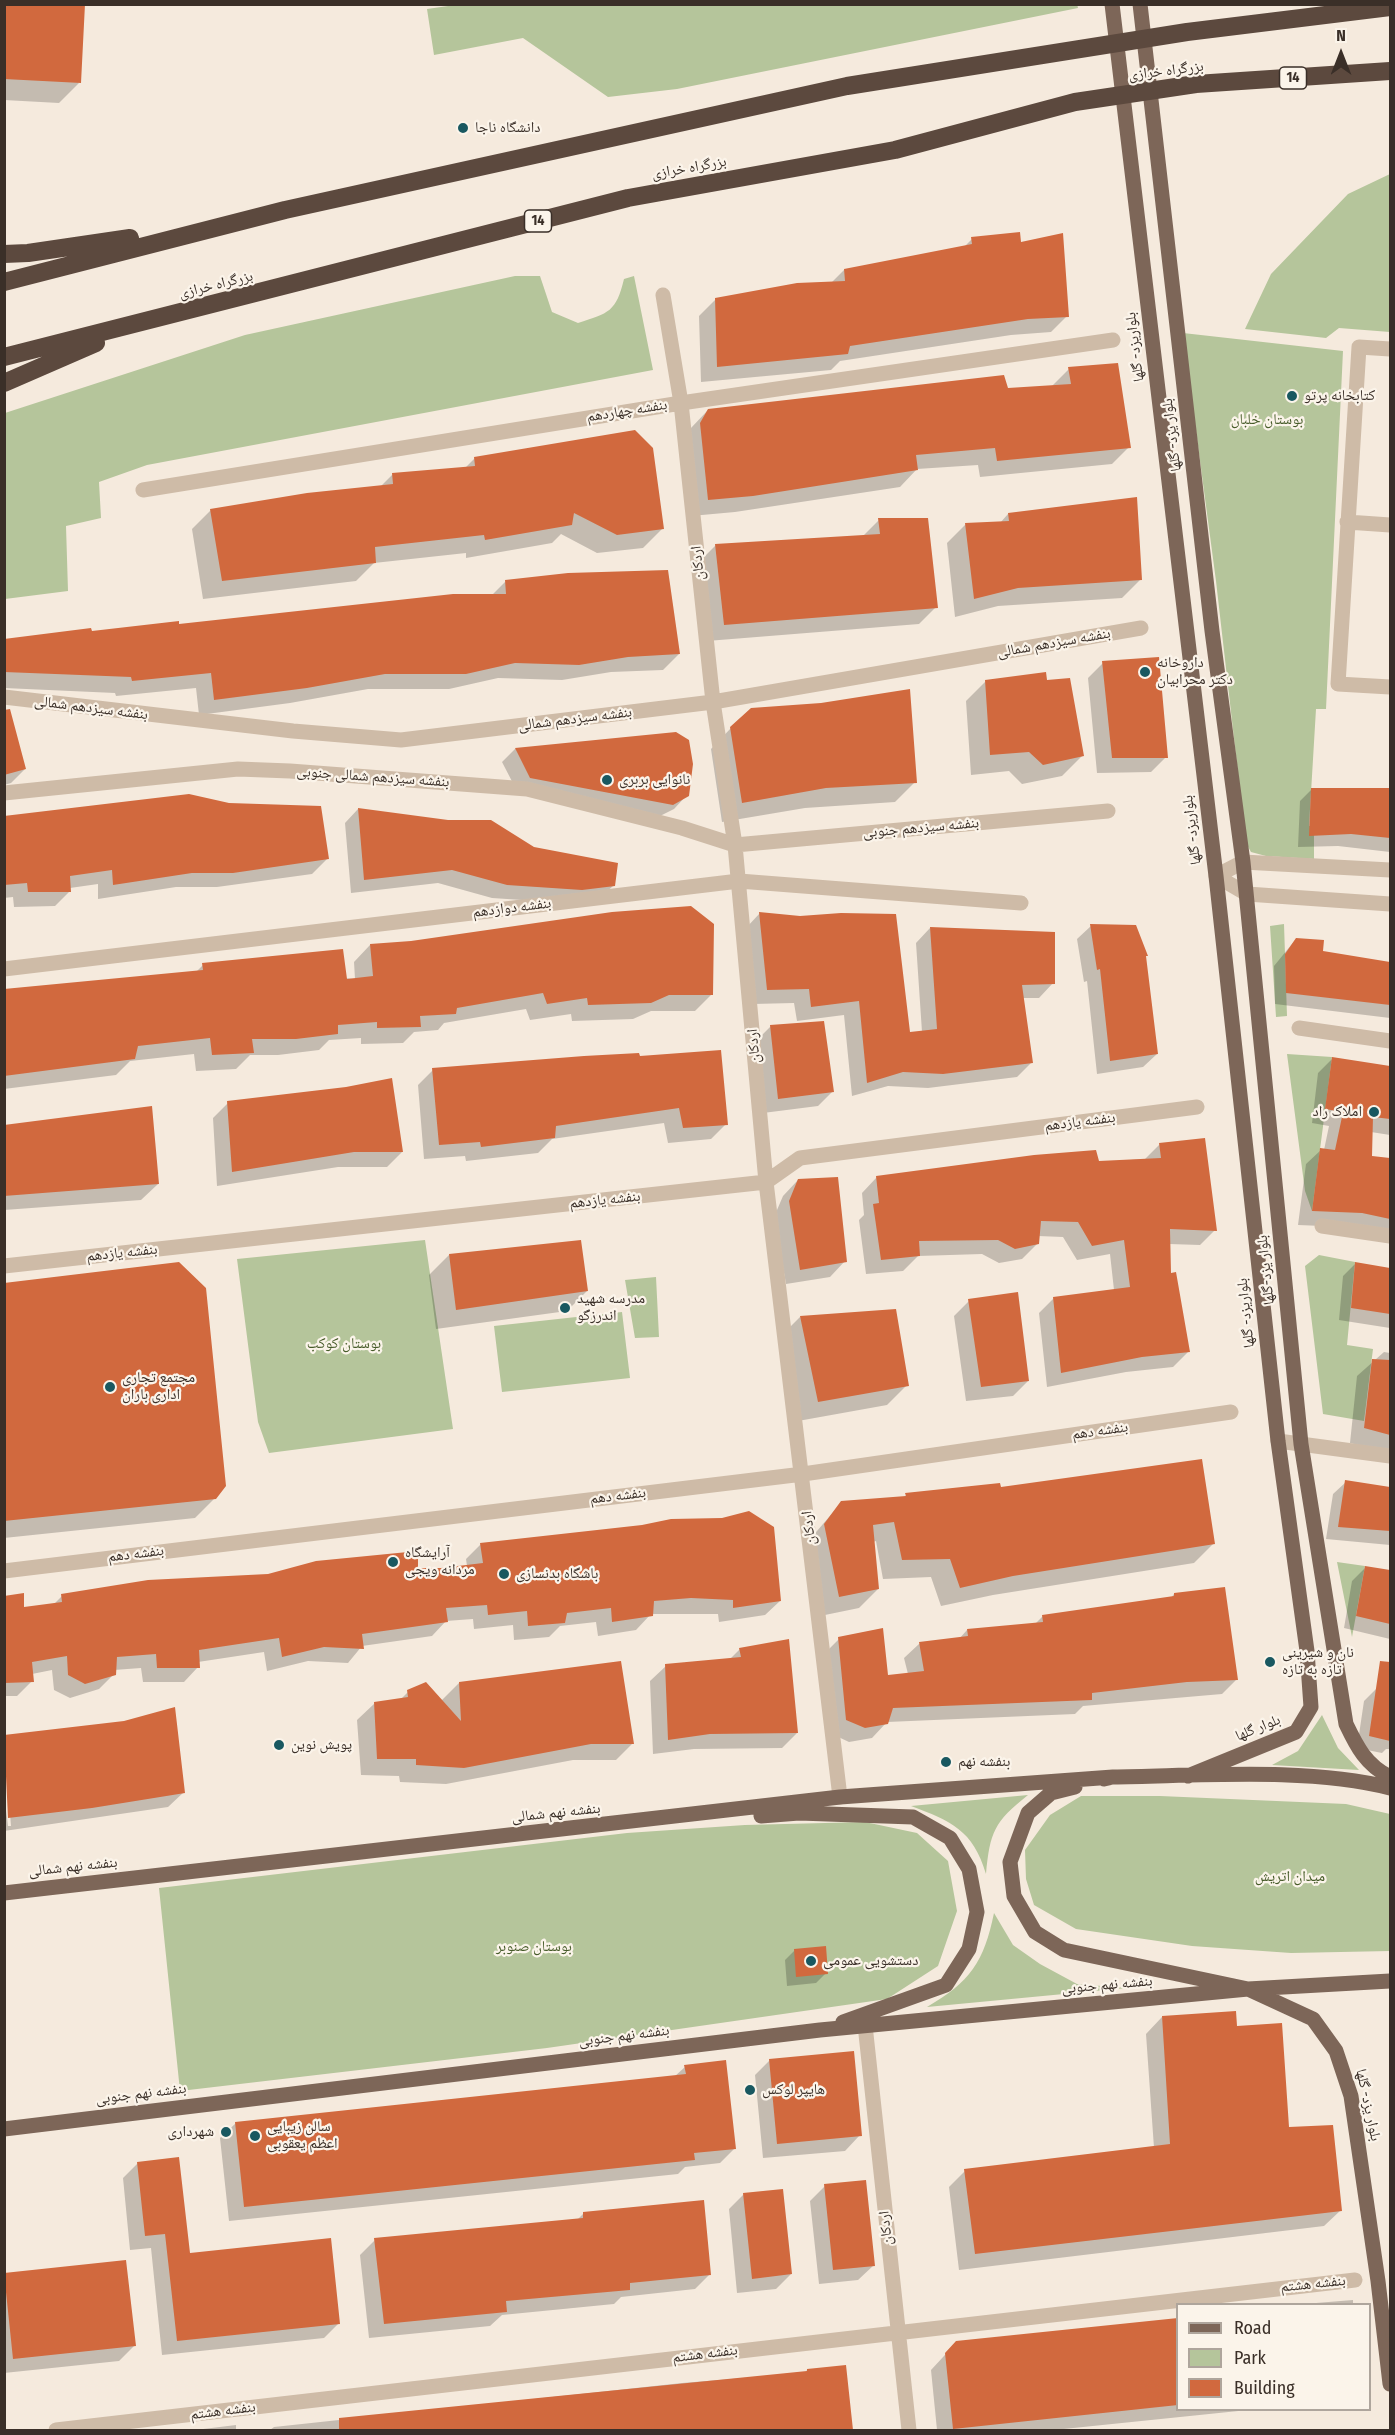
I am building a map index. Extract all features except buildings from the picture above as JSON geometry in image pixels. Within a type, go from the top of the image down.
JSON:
[{"type":"highway","points":[[4,282],[285,210],[847,86],[1187,32],[1390,7]]},
{"type":"highway","name":"بزرگراه خرازی","points":[[4,357],[628,198],[895,150],[1075,102],[1196,84],[1390,71]]},
{"type":"highway","points":[[4,254],[105,243],[285,210]]},
{"type":"highway","points":[[4,384],[139,323]]},
{"type":"main road","name":"بلواریزد- گلها","points":[[1112,4],[1216,876],[1278,1441],[1307,1652]]},
{"type":"main road","name":"بلوار یزد- گلها","points":[[1140,4],[1212,631],[1243,862]]},
{"type":"main road","points":[[1243,862],[1247,894]]},
{"type":"main road","name":"بلوار یزد-گلها","points":[[1247,894],[1301,1444],[1346,1724],[1360,1754],[1380,1772],[1390,1777]]},
{"type":"main road","name":"بلوار گلها","points":[[1188,1776],[1296,1732],[1311,1707],[1307,1652]]},
{"type":"main road","points":[[1390,1788],[1366,1782],[1278,1776],[1113,1777],[1051,1793],[1028,1813],[1010,1862],[1014,1896],[1035,1932],[1064,1950],[1248,1989],[1390,1981]]},
{"type":"main road","name":"بنفشه نهم شمالی","points":[[4,1893],[840,1797],[1113,1777]]},
{"type":"main road","points":[[618,1824],[799,1814],[857,1814],[913,1817],[950,1838],[969,1869],[977,1912],[969,1949],[946,1985],[820,2030]]},
{"type":"main road","name":"بلوار یزد- گلها","points":[[1248,1989],[1314,2019],[1336,2051],[1351,2096],[1378,2281],[1390,2384]]},
{"type":"main road","name":"بنفشه نهم جنوبی","points":[[4,2129],[820,2030],[1248,1989]]},
{"type":"street","name":"اردکان","points":[[663,295],[681,403],[713,702],[735,845],[766,1182],[803,1474],[840,1797]]},
{"type":"street","name":"بنفشه چهاردهم","points":[[143,490],[681,403],[1113,340]]},
{"type":"street","points":[[1390,349],[1359,347],[1338,684],[1390,687]]},
{"type":"street","points":[[1347,522],[1390,525]]},
{"type":"street","name":"بنفشه سیزدهم شمالی","points":[[4,697],[293,731],[401,740],[713,702],[1141,628]]},
{"type":"street","name":"بنفشه سیزدهم شمالی جنوبی","points":[[4,793],[238,769],[290,771],[527,789],[682,828],[735,845]]},
{"type":"street","name":"بنفشه سیزدهم جنوبی","points":[[735,845],[1108,811]]},
{"type":"street","points":[[1216,876],[1243,862],[1390,870]]},
{"type":"street","points":[[1216,876],[1247,894],[1390,904]]},
{"type":"street","name":"بنفشه دوازدهم","points":[[4,969],[739,881],[1021,903]]},
{"type":"street","points":[[1299,1028],[1390,1041]]},
{"type":"street","name":"بنفشه یازدهم","points":[[4,1266],[766,1182],[800,1158],[1197,1107]]},
{"type":"street","points":[[1322,1226],[1390,1236]]},
{"type":"street","name":"بنفشه دهم","points":[[4,1571],[803,1474],[1231,1412]]},
{"type":"street","points":[[1278,1441],[1390,1456]]},
{"type":"street","name":"اردکان","points":[[865,2025],[909,2430]]},
{"type":"street","name":"بنفشه هشتم","points":[[56,2430],[897,2331],[1355,2280]]},
{"type":"green space","points":[[1077,4],[1078,8],[677,89],[608,97],[523,38],[434,55],[427,9],[455,5]]},
{"type":"green space","points":[[1390,174],[1390,332],[1339,328],[1326,338],[1245,329],[1271,274],[1348,194]]},
{"type":"green space","points":[[515,276],[540,276],[552,312],[578,323],[610,310],[618,298],[624,279],[634,276],[653,370],[147,465],[99,482],[101,518],[66,526],[68,591],[5,599],[5,413],[245,335]]},
{"type":"green space","name":"بوستان خلبان","points":[[1183,333],[1343,351],[1326,709],[1316,709],[1309,826],[1314,826],[1314,859],[1266,856],[1251,852],[1246,843],[1216,581]]},
{"type":"green space","points":[[1284,924],[1287,1016],[1276,1017],[1270,926]]},
{"type":"green space","points":[[1287,1054],[1332,1057],[1312,1211],[1305,1191]]},
{"type":"green space","name":"بوستان کوکب","points":[[425,1240],[453,1429],[269,1453],[258,1422],[237,1259]]},
{"type":"green space","points":[[1319,1255],[1355,1262],[1347,1345],[1373,1349],[1364,1421],[1323,1414],[1305,1266]]},
{"type":"green space","points":[[656,1277],[659,1337],[635,1338],[625,1280]]},
{"type":"green space","points":[[622,1312],[630,1378],[502,1392],[494,1326]]},
{"type":"green space","points":[[1337,1562],[1365,1566],[1352,1637]]},
{"type":"green space","points":[[1322,1715],[1338,1748],[1359,1770],[1272,1765],[1298,1751]]},
{"type":"green space","points":[[1028,1795],[1008,1813],[996,1829],[989,1848],[986,1874],[974,1847],[959,1829],[911,1806]]},
{"type":"green space","name":"میدان اتریش","points":[[1081,1796],[1160,1796],[1346,1804],[1390,1814],[1390,1951],[1291,1953],[1192,1946],[1076,1929],[1034,1905],[1026,1879],[1025,1850],[1050,1815]]},
{"type":"green space","name":"بوستان صنوبر","points":[[865,1822],[917,1833],[948,1861],[957,1911],[938,1966],[887,1999],[547,2048],[180,2091],[159,1888],[627,1833],[745,1825]]},
{"type":"green space","points":[[994,1913],[1013,1945],[1040,1964],[1077,1984],[1127,1988],[927,2007],[954,1989],[973,1969],[985,1945]]},
{"type":"place","name":"دانشگاه ناجا","points":[[463,128]]},
{"type":"place","name":"كتابخانه پرتو","points":[[1292,396]]},
{"type":"place","name":"داروخانه دکتر محرابیان","points":[[1145,672]]},
{"type":"place","name":"نانوایی بربری","points":[[607,780]]},
{"type":"place","name":"املاک راد","points":[[1374,1112]]},
{"type":"place","name":"مدرسه شهید اندرزگو","points":[[565,1308]]},
{"type":"place","name":"مجتمع تجاری اداری باران","points":[[110,1387]]},
{"type":"place","name":"آرایشگاه مردانه ویجی","points":[[393,1562]]},
{"type":"place","name":"باشگاه بدنسازی","points":[[504,1574]]},
{"type":"place","name":"نان و شیرینی تازه به تازه","points":[[1270,1662]]},
{"type":"place","name":"پویش نوین","points":[[279,1745]]},
{"type":"place","name":"بنفشه نهم","points":[[946,1762]]},
{"type":"place","name":"دستشویی عمومی","points":[[811,1961]]},
{"type":"place","name":"هایپر لوکس","points":[[750,2090]]},
{"type":"place","name":"شهرداری","points":[[226,2132]]},
{"type":"place","name":"سالن زیبایی اعظم یعقوبی","points":[[255,2136]]}]
